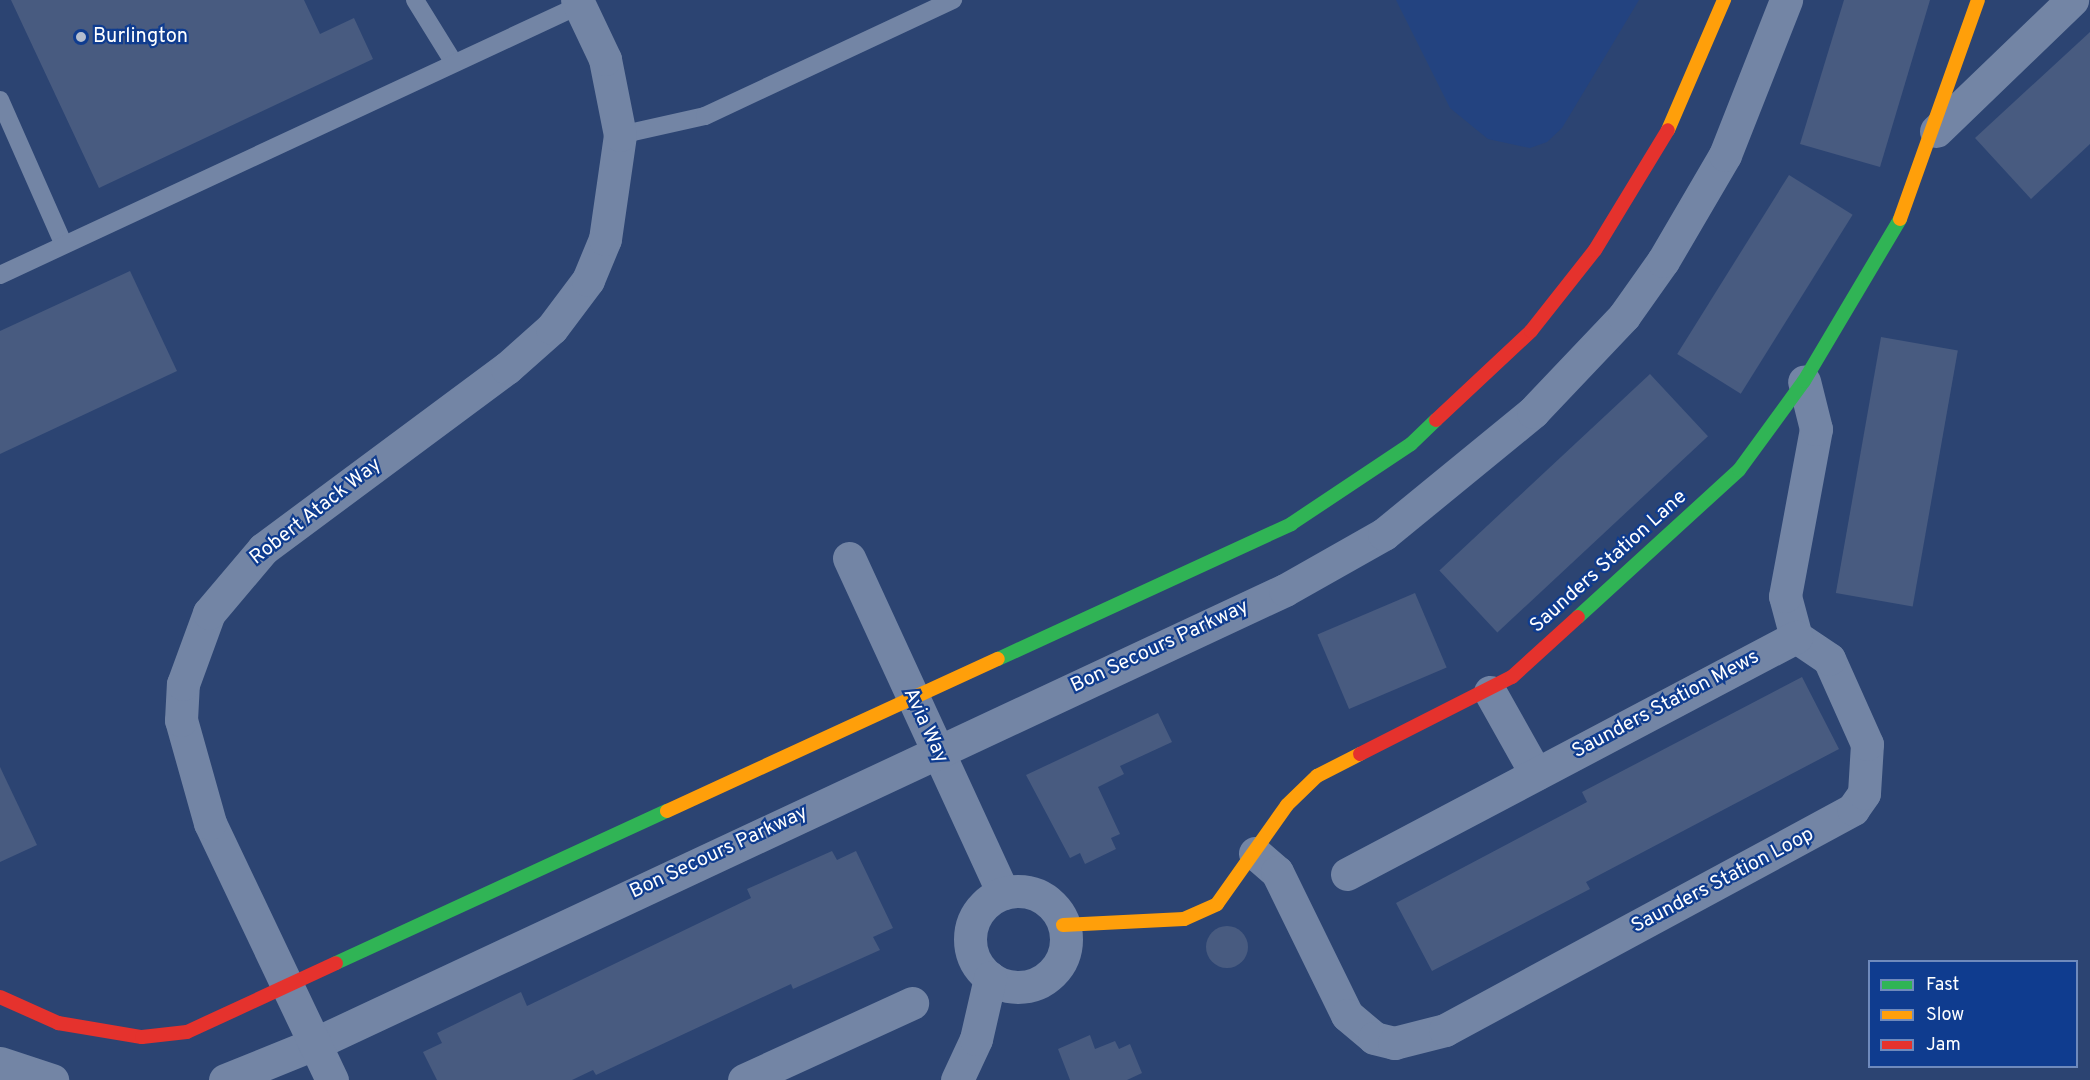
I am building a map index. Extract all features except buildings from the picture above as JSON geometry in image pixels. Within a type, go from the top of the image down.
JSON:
[{"type":"street","points":[[0,997],[58,1023],[142,1037],[188,1032],[288,989],[1291,524],[1411,444],[1531,331],[1595,250],[1658,152],[1724,0]]},
{"type":"street","name":"Bon Secours Parkway","points":[[225,1080],[314,1044],[1340,560],[1431,500],[1533,412],[1623,316],[1695,211],[1749,103],[1786,0]]},
{"type":"street","name":"Saunders Station Lane","points":[[1063,925],[1201,914],[1230,892],[1287,805],[1317,777],[1490,692],[1739,470],[1804,381],[1886,248],[1936,131],[1978,0]]},
{"type":"street","points":[[1936,131],[2072,0]]},
{"type":"street","name":"Robert Atack Way","points":[[332,1080],[192,777],[181,720],[194,645],[209,613],[264,549],[507,368],[552,328],[588,280],[605,239],[620,135],[605,59],[578,2]]},
{"type":"street","points":[[1796,637],[1787,614],[1786,579],[1816,429],[1804,381]]},
{"type":"street","name":"Avia Way","points":[[849,558],[1003,893]]},
{"type":"street","name":"Saunders Station Mews","points":[[1347,874],[1796,637]]},
{"type":"street","name":"Saunders Station Loop","points":[[1255,853],[1277,872],[1336,996],[1358,1027],[1394,1043],[1445,1030],[1853,809],[1864,793],[1867,744],[1829,659],[1796,637]]},
{"type":"street","points":[[1490,692],[1536,774]]},
{"type":"street","points":[[1003,893],[1040,896],[1063,925],[1063,954],[1046,978],[1018,987],[990,978],[972,954],[972,924],[979,911],[1003,893]]},
{"type":"street","points":[[957,1080],[976,1039],[990,978]]},
{"type":"street","points":[[766,1076],[912,1003]]},
{"type":"street","points":[[0,1063],[37,1078]]},
{"type":"lane","points":[[415,0],[454,63]]},
{"type":"lane","points":[[620,135],[705,116],[953,0]]},
{"type":"lane","points":[[0,275],[454,63],[578,2]]},
{"type":"lane","points":[[0,100],[64,245]]},
{"type":"water","points":[[1396,0],[1639,0],[1562,128],[1547,142],[1530,148],[1488,139],[1450,108]]},
{"type":"traffic: fast","points":[[1578,617],[1739,470],[1804,381],[1900,219]]},
{"type":"traffic: fast","points":[[998,659],[1291,524],[1411,444],[1436,420]]},
{"type":"traffic: fast","points":[[336,963],[667,811]]},
{"type":"traffic: slow","points":[[1668,130],[1724,0]]},
{"type":"traffic: slow","points":[[1900,219],[1978,0]]},
{"type":"traffic: slow","points":[[667,811],[998,659]]},
{"type":"traffic: slow","points":[[1063,925],[1184,919],[1217,904],[1287,805],[1317,776],[1360,754]]},
{"type":"traffic: jam","points":[[1436,420],[1531,331],[1595,250],[1668,130]]},
{"type":"traffic: jam","points":[[1360,754],[1512,677],[1578,617]]},
{"type":"traffic: jam","points":[[0,997],[58,1023],[142,1037],[187,1032],[336,963]]},
{"type":"place","name":"Burlington","points":[[81,37]]}]
